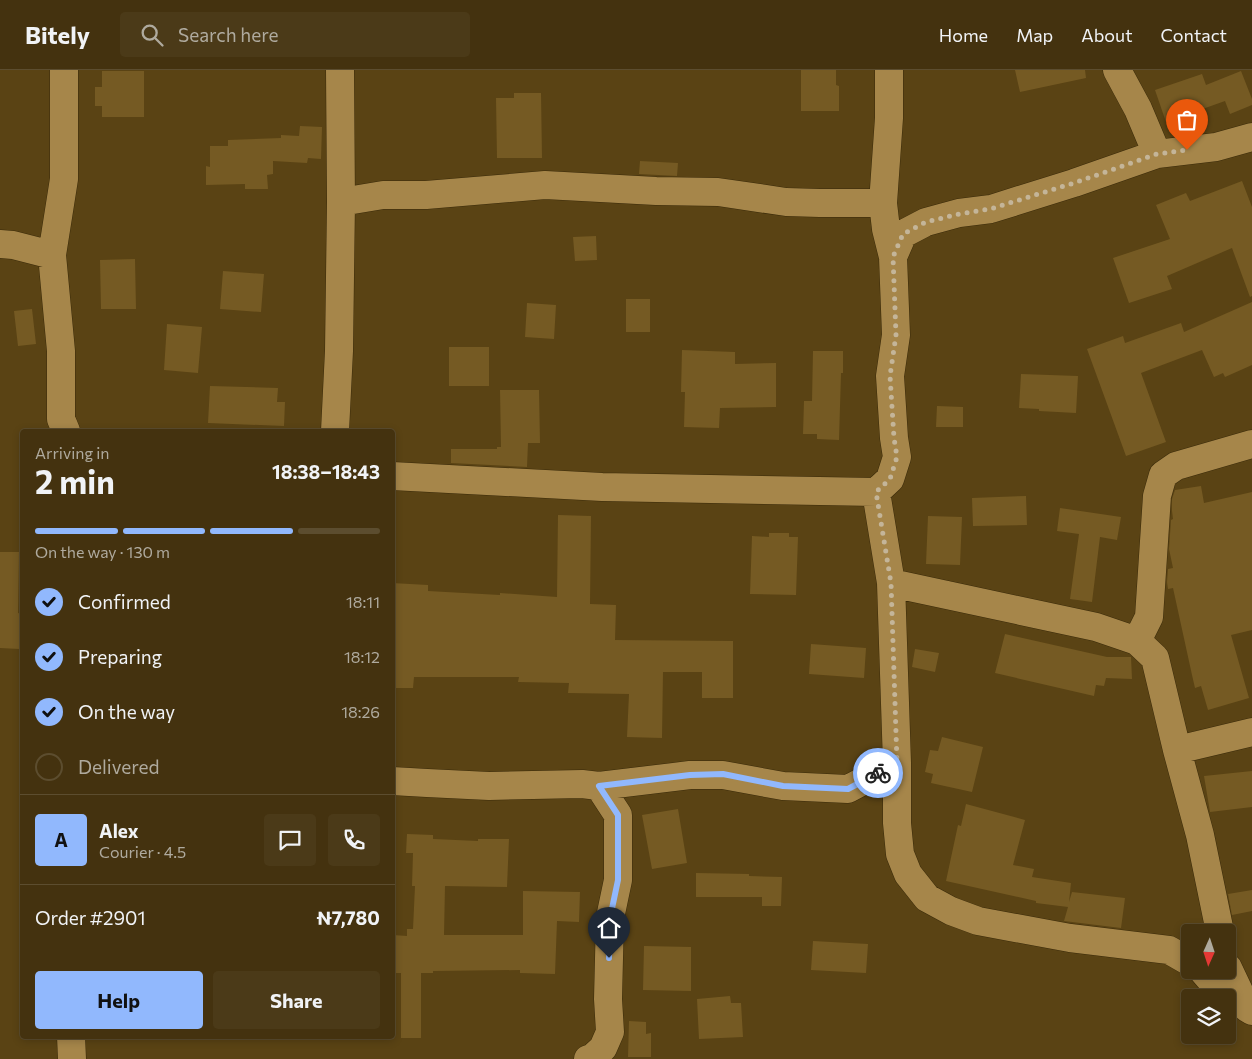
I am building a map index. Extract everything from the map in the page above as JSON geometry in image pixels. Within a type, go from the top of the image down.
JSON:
[{"type":"street","points":[[62,427],[61,350],[52,255],[64,179],[64,70]]},
{"type":"street","points":[[335,429],[339,351],[340,70]]},
{"type":"street","points":[[395,476],[602,487],[876,492],[890,479],[897,457],[890,376],[896,335],[893,257],[886,229],[884,203],[889,118],[889,70]]},
{"type":"street","points":[[1117,70],[1138,109],[1157,154]]},
{"type":"street","points":[[893,257],[903,234],[926,222],[990,209],[1074,183],[1157,154],[1216,146],[1252,137]]},
{"type":"street","points":[[341,202],[383,196],[426,196],[545,185],[656,192],[718,192],[786,202],[884,203]]},
{"type":"street","points":[[0,244],[12,245],[52,255]]},
{"type":"street","points":[[1137,641],[1149,617],[1157,496],[1164,475],[1176,466],[1252,444]]},
{"type":"street","points":[[876,492],[891,583],[897,823],[900,854],[908,874],[927,898],[951,911],[978,921],[1070,938],[1170,950],[1181,957]]},
{"type":"street","points":[[891,583],[1096,628],[1137,641],[1155,658],[1200,835],[1218,924]]},
{"type":"street","points":[[1177,750],[1252,732]]},
{"type":"street","points":[[395,781],[489,786],[582,784],[599,786],[690,775],[723,774],[783,786],[848,789],[897,763]]},
{"type":"street","points":[[588,1059],[592,1058],[603,1048],[610,1032],[608,999],[610,918],[618,880],[618,815],[599,786]]},
{"type":"street","points":[[1212,979],[1238,1004]]},
{"type":"street","points":[[1231,979],[1238,1004]]},
{"type":"street","points":[[71,1039],[72,1059]]},
{"type":"building","points":[[801,70],[836,70],[836,85],[839,86],[839,111],[801,111]]},
{"type":"building","points":[[1015,70],[1085,70],[1086,78],[1020,92]]},
{"type":"building","points":[[102,71],[144,71],[144,117],[102,117],[102,106],[95,106],[95,87],[102,87]]},
{"type":"building","points":[[1241,71],[1252,99],[1252,105],[1230,114],[1225,101],[1166,122],[1155,90],[1202,74],[1206,85]]},
{"type":"building","points":[[514,93],[541,93],[542,158],[497,158],[496,98],[514,98]]},
{"type":"building","points":[[300,126],[322,127],[321,159],[308,158],[307,163],[273,161],[273,174],[267,175],[268,189],[245,189],[245,184],[206,185],[206,166],[210,167],[210,146],[228,146],[228,140],[281,138],[281,135],[299,136]]},
{"type":"building","points":[[640,161],[678,163],[677,176],[639,174]]},
{"type":"building","points":[[1242,181],[1252,207],[1252,296],[1250,297],[1232,248],[1167,276],[1172,289],[1129,303],[1113,258],[1170,239],[1156,205],[1186,193],[1190,201]]},
{"type":"building","points":[[596,236],[597,260],[575,261],[573,237]]},
{"type":"building","points":[[135,259],[136,309],[101,309],[100,260]]},
{"type":"building","points":[[223,271],[264,274],[261,312],[220,309]]},
{"type":"building","points":[[626,299],[650,299],[650,332],[626,332]]},
{"type":"building","points":[[1252,302],[1252,365],[1225,377],[1223,373],[1214,377],[1202,350],[1141,373],[1166,442],[1126,456],[1087,349],[1123,336],[1125,343],[1181,323],[1184,332]]},
{"type":"building","points":[[527,303],[556,305],[554,339],[525,337]]},
{"type":"building","points":[[32,309],[36,344],[18,346],[14,311]]},
{"type":"building","points":[[167,324],[202,327],[198,373],[164,370]]},
{"type":"building","points":[[449,347],[489,347],[489,386],[449,386]]},
{"type":"building","points":[[682,350],[735,352],[735,364],[776,363],[776,407],[720,408],[719,428],[684,427],[685,392],[681,392]]},
{"type":"building","points":[[813,351],[843,351],[839,440],[817,439],[817,434],[803,434],[804,401],[812,401]]},
{"type":"building","points":[[1021,374],[1078,376],[1076,413],[1019,408]]},
{"type":"building","points":[[210,386],[278,388],[277,402],[285,402],[284,426],[208,423]]},
{"type":"building","points":[[500,390],[539,390],[540,443],[528,443],[527,467],[451,463],[451,449],[497,449],[497,447],[501,447]]},
{"type":"building","points":[[937,406],[963,407],[963,427],[936,427]]},
{"type":"building","points":[[1201,486],[1204,503],[1252,492],[1252,630],[1231,635],[1249,698],[1208,710],[1201,686],[1195,688],[1173,588],[1168,589],[1167,582],[1168,569],[1173,568],[1169,549],[1171,520],[1173,519],[1172,499],[1175,490]]},
{"type":"building","points":[[1026,496],[1027,525],[973,526],[972,498]]},
{"type":"building","points":[[1060,508],[1121,517],[1117,540],[1100,537],[1092,602],[1070,599],[1079,534],[1057,531]]},
{"type":"building","points":[[558,515],[591,516],[590,604],[616,605],[615,640],[733,641],[733,698],[702,698],[702,672],[663,672],[662,738],[627,737],[629,694],[568,693],[569,683],[518,682],[519,677],[414,677],[413,688],[395,688],[395,583],[428,585],[428,591],[557,597]]},
{"type":"building","points":[[928,516],[962,517],[960,565],[926,564]]},
{"type":"building","points":[[769,533],[789,533],[789,537],[798,537],[796,595],[750,594],[752,536],[769,537]]},
{"type":"building","points":[[0,552],[19,552],[19,649],[0,648]]},
{"type":"building","points":[[1005,634],[1107,657],[1131,657],[1132,679],[1106,678],[1104,686],[1096,685],[1094,696],[995,673]]},
{"type":"building","points":[[811,644],[866,648],[864,678],[809,674]]},
{"type":"building","points":[[915,649],[939,653],[935,672],[912,667]]},
{"type":"building","points":[[942,737],[983,747],[972,792],[931,783],[933,774],[925,772],[930,750],[938,751]]},
{"type":"building","points":[[1252,771],[1252,807],[1210,812],[1204,776]]},
{"type":"building","points":[[966,804],[1025,820],[1013,865],[1034,869],[1032,877],[1071,883],[1069,902],[1072,892],[1125,898],[1121,928],[1064,921],[1068,907],[1036,903],[1036,901],[946,881],[958,825],[961,826]]},
{"type":"building","points":[[678,809],[687,863],[652,869],[642,815]]},
{"type":"building","points":[[407,834],[433,835],[433,839],[478,841],[478,839],[509,839],[507,887],[445,886],[444,935],[523,935],[523,891],[580,892],[579,922],[557,921],[555,974],[520,973],[520,970],[433,971],[433,973],[421,973],[421,1038],[401,1038],[401,973],[395,973],[395,935],[407,936],[407,929],[413,929],[415,886],[412,886],[413,853],[406,853]]},
{"type":"building","points":[[696,873],[782,877],[781,906],[762,906],[762,897],[696,897]]},
{"type":"building","points":[[1252,890],[1252,911],[1232,915],[1228,894]]},
{"type":"building","points":[[813,941],[868,944],[866,973],[811,970]]},
{"type":"building","points":[[644,946],[691,947],[691,991],[643,990]]},
{"type":"building","points":[[730,996],[731,1003],[741,1003],[743,1037],[699,1039],[697,999]]},
{"type":"building","points":[[629,1021],[646,1022],[646,1034],[651,1033],[651,1057],[628,1057]]},
{"type":"way so far","points":[[878,773],[897,763],[891,583],[876,492],[890,479],[897,457],[890,376],[896,335],[893,257],[903,234],[926,222],[990,209],[1074,183],[1157,154],[1187,150]]},
{"type":"route","points":[[609,958],[610,918],[618,880],[618,815],[599,786],[690,775],[723,774],[783,786],[848,789],[878,773]]}]
